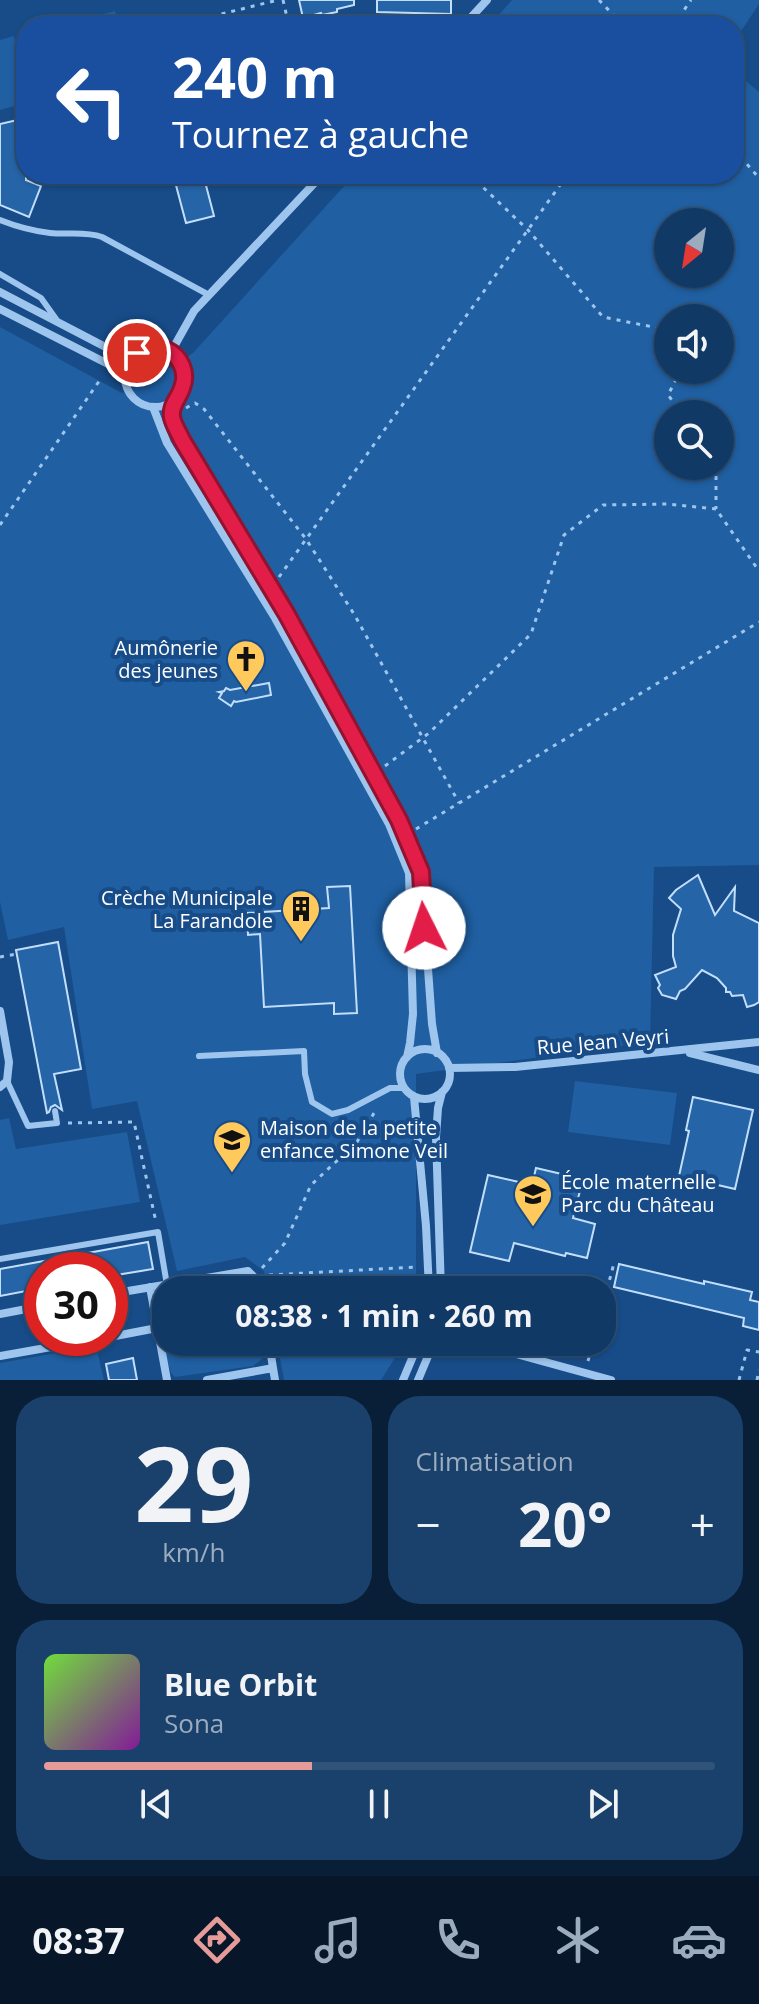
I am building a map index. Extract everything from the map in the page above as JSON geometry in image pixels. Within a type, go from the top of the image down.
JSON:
[{"type":"street","points":[[472,16],[487,0]]},
{"type":"street","points":[[171,352],[194,311],[314,184]]},
{"type":"street","points":[[0,292],[115,352],[137,353]]},
{"type":"street","points":[[0,309],[110,365],[125,379],[131,395],[145,405],[161,406],[174,400]]},
{"type":"street","points":[[125,379],[127,364],[137,353],[150,347],[171,352],[181,364],[183,387],[174,400],[171,416],[182,440],[271,588],[405,836],[421,872],[437,1053]]},
{"type":"street","points":[[153,407],[167,443],[275,618],[381,810],[409,873],[413,1014],[401,1082],[414,1097],[422,1099],[431,1099],[442,1092]]},
{"type":"street","points":[[0,1011],[9,1062],[3,1084]]},
{"type":"street","name":"Rue Jean Veyri","points":[[449,1068],[515,1067],[759,1042]]},
{"type":"street","points":[[407,1057],[425,1050],[437,1053],[449,1068],[449,1081],[438,1108],[436,1137],[441,1276]]},
{"type":"street","points":[[683,1051],[759,1070]]},
{"type":"street","points":[[414,1097],[428,1276]]},
{"type":"street","points":[[219,1276],[248,1271],[253,1276]]},
{"type":"street","points":[[128,1291],[150,1287],[152,1299]]},
{"type":"street","points":[[0,1314],[24,1309]]},
{"type":"street","points":[[128,1334],[152,1329]]},
{"type":"street","points":[[0,1356],[24,1352]]},
{"type":"street","points":[[162,1356],[167,1380]]},
{"type":"street","points":[[271,1356],[275,1380]]},
{"type":"street","points":[[403,1380],[413,1356]]},
{"type":"street","points":[[418,1380],[428,1356]]},
{"type":"street","points":[[523,1356],[611,1380]]},
{"type":"street","points":[[207,1380],[273,1368]]},
{"type":"lane","points":[[0,220],[51,233],[91,233],[209,295]]},
{"type":"lane","points":[[0,274],[41,298],[58,322]]},
{"type":"lane","points":[[199,1056],[304,1051],[305,1074],[312,1102],[332,1114],[348,1110],[390,1088],[404,1088]]},
{"type":"lane","points":[[3,1084],[28,1126],[57,1123],[55,1111]]},
{"type":"lane","points":[[0,1259],[158,1232],[165,1276]]},
{"type":"path","points":[[214,16],[280,0]]},
{"type":"path","points":[[599,0],[614,16]]},
{"type":"path","points":[[744,161],[759,178]]},
{"type":"path","points":[[480,184],[528,230],[603,317],[654,327]]},
{"type":"path","points":[[271,588],[561,184]]},
{"type":"path","points":[[0,525],[110,365]]},
{"type":"path","points":[[171,416],[195,403],[204,409],[306,539],[354,614],[459,803]]},
{"type":"path","points":[[716,480],[716,509],[759,571]]},
{"type":"path","points":[[374,775],[424,737],[531,634],[564,535],[603,505],[667,504],[716,509]]},
{"type":"path","points":[[405,836],[759,622]]},
{"type":"path","points":[[0,957],[17,954]]},
{"type":"path","points":[[255,1276],[285,1243],[311,1185],[357,1142],[378,1105]]},
{"type":"path","points":[[57,1123],[134,1122],[158,1232]]},
{"type":"path","points":[[611,1276],[614,1263]]},
{"type":"path","points":[[265,1276],[416,1267]]},
{"type":"path","points":[[739,1380],[747,1350],[759,1352]]},
{"type":"path","points":[[585,1373],[589,1356]]},
{"type":"path","points":[[757,1380],[759,1370]]},
{"type":"shaded area","points":[[512,0],[759,0],[744,27],[744,16],[498,16]]},
{"type":"shaded area","points":[[115,11],[116,16],[96,16]]},
{"type":"shaded area","points":[[14,36],[16,44],[16,106],[0,110],[0,40]]},
{"type":"shaded area","points":[[744,79],[759,92],[759,865],[654,867],[650,1042],[416,1074],[416,1276],[265,1276],[264,1271],[245,1257],[177,1271],[137,1101],[92,1109],[64,927],[8,940],[0,902],[0,327],[122,393],[139,385],[139,370],[146,361],[157,360],[169,368],[193,353],[346,184],[744,184]]},
{"type":"shaded area","points":[[575,1081],[677,1093],[670,1145],[568,1132]]},
{"type":"shaded area","points":[[9,1118],[16,1149],[127,1132],[140,1202],[0,1225],[0,1120]]},
{"type":"shaded area","points":[[40,1356],[98,1356],[104,1380],[0,1380],[0,1363]]},
{"type":"shaded area","points":[[166,1356],[263,1356],[253,1366],[175,1377]]},
{"type":"shaded area","points":[[280,1356],[396,1356],[381,1380],[284,1380]]},
{"type":"building","points":[[299,0],[354,0],[354,5],[337,9],[337,12],[303,16]]},
{"type":"building","points":[[377,0],[451,0],[451,14],[377,12]]},
{"type":"building","points":[[16,120],[16,184],[41,186],[29,217],[0,205],[0,124]]},
{"type":"building","points":[[176,184],[206,184],[214,216],[186,223]]},
{"type":"building","points":[[269,683],[271,695],[234,701],[231,706],[219,698],[222,693],[219,692],[226,688],[230,690]]},
{"type":"building","points":[[698,875],[715,915],[735,887],[734,911],[759,923],[759,1002],[754,1005],[747,1007],[743,995],[732,996],[717,978],[702,970],[676,999],[662,995],[658,988],[660,985],[655,975],[676,967],[673,935],[681,909],[669,898]]},
{"type":"building","name":"Crèche Municipale La Farandole","points":[[350,886],[357,1013],[334,1014],[334,1003],[264,1007],[260,934],[248,935],[247,913],[329,908],[327,887]]},
{"type":"building","points":[[58,942],[81,1069],[54,1074],[62,1110],[55,1105],[47,1113],[16,950]]},
{"type":"building","points":[[693,1097],[753,1110],[735,1189],[679,1176]]},
{"type":"building","points":[[536,1168],[583,1179],[573,1218],[595,1224],[587,1258],[566,1253],[565,1256],[514,1243],[509,1261],[470,1252],[488,1175],[532,1185]]},
{"type":"building","points":[[148,1242],[153,1269],[128,1273],[128,1252],[93,1252]]},
{"type":"building","points":[[619,1264],[752,1292],[750,1300],[759,1302],[759,1330],[743,1326],[744,1318],[616,1287]]},
{"type":"building","points":[[24,1265],[24,1291],[0,1296],[0,1269]]},
{"type":"building","points":[[133,1358],[137,1380],[109,1380],[106,1364]]},
{"type":"place","name":"Aumônerie des jeunes","points":[[246,693]]},
{"type":"place","name":"Crèche Municipale La Farandole","points":[[301,943]]},
{"type":"place","name":"Maison de la petite enfance Simone Veil","points":[[232,1174]]},
{"type":"place","name":"École maternelle Parc du Château","points":[[533,1228]]},
{"type":"route","points":[[137,353],[157,347],[171,352],[181,364],[185,379],[180,394],[174,400],[171,416],[182,440],[286,613],[399,820],[421,872],[424,928]]}]
